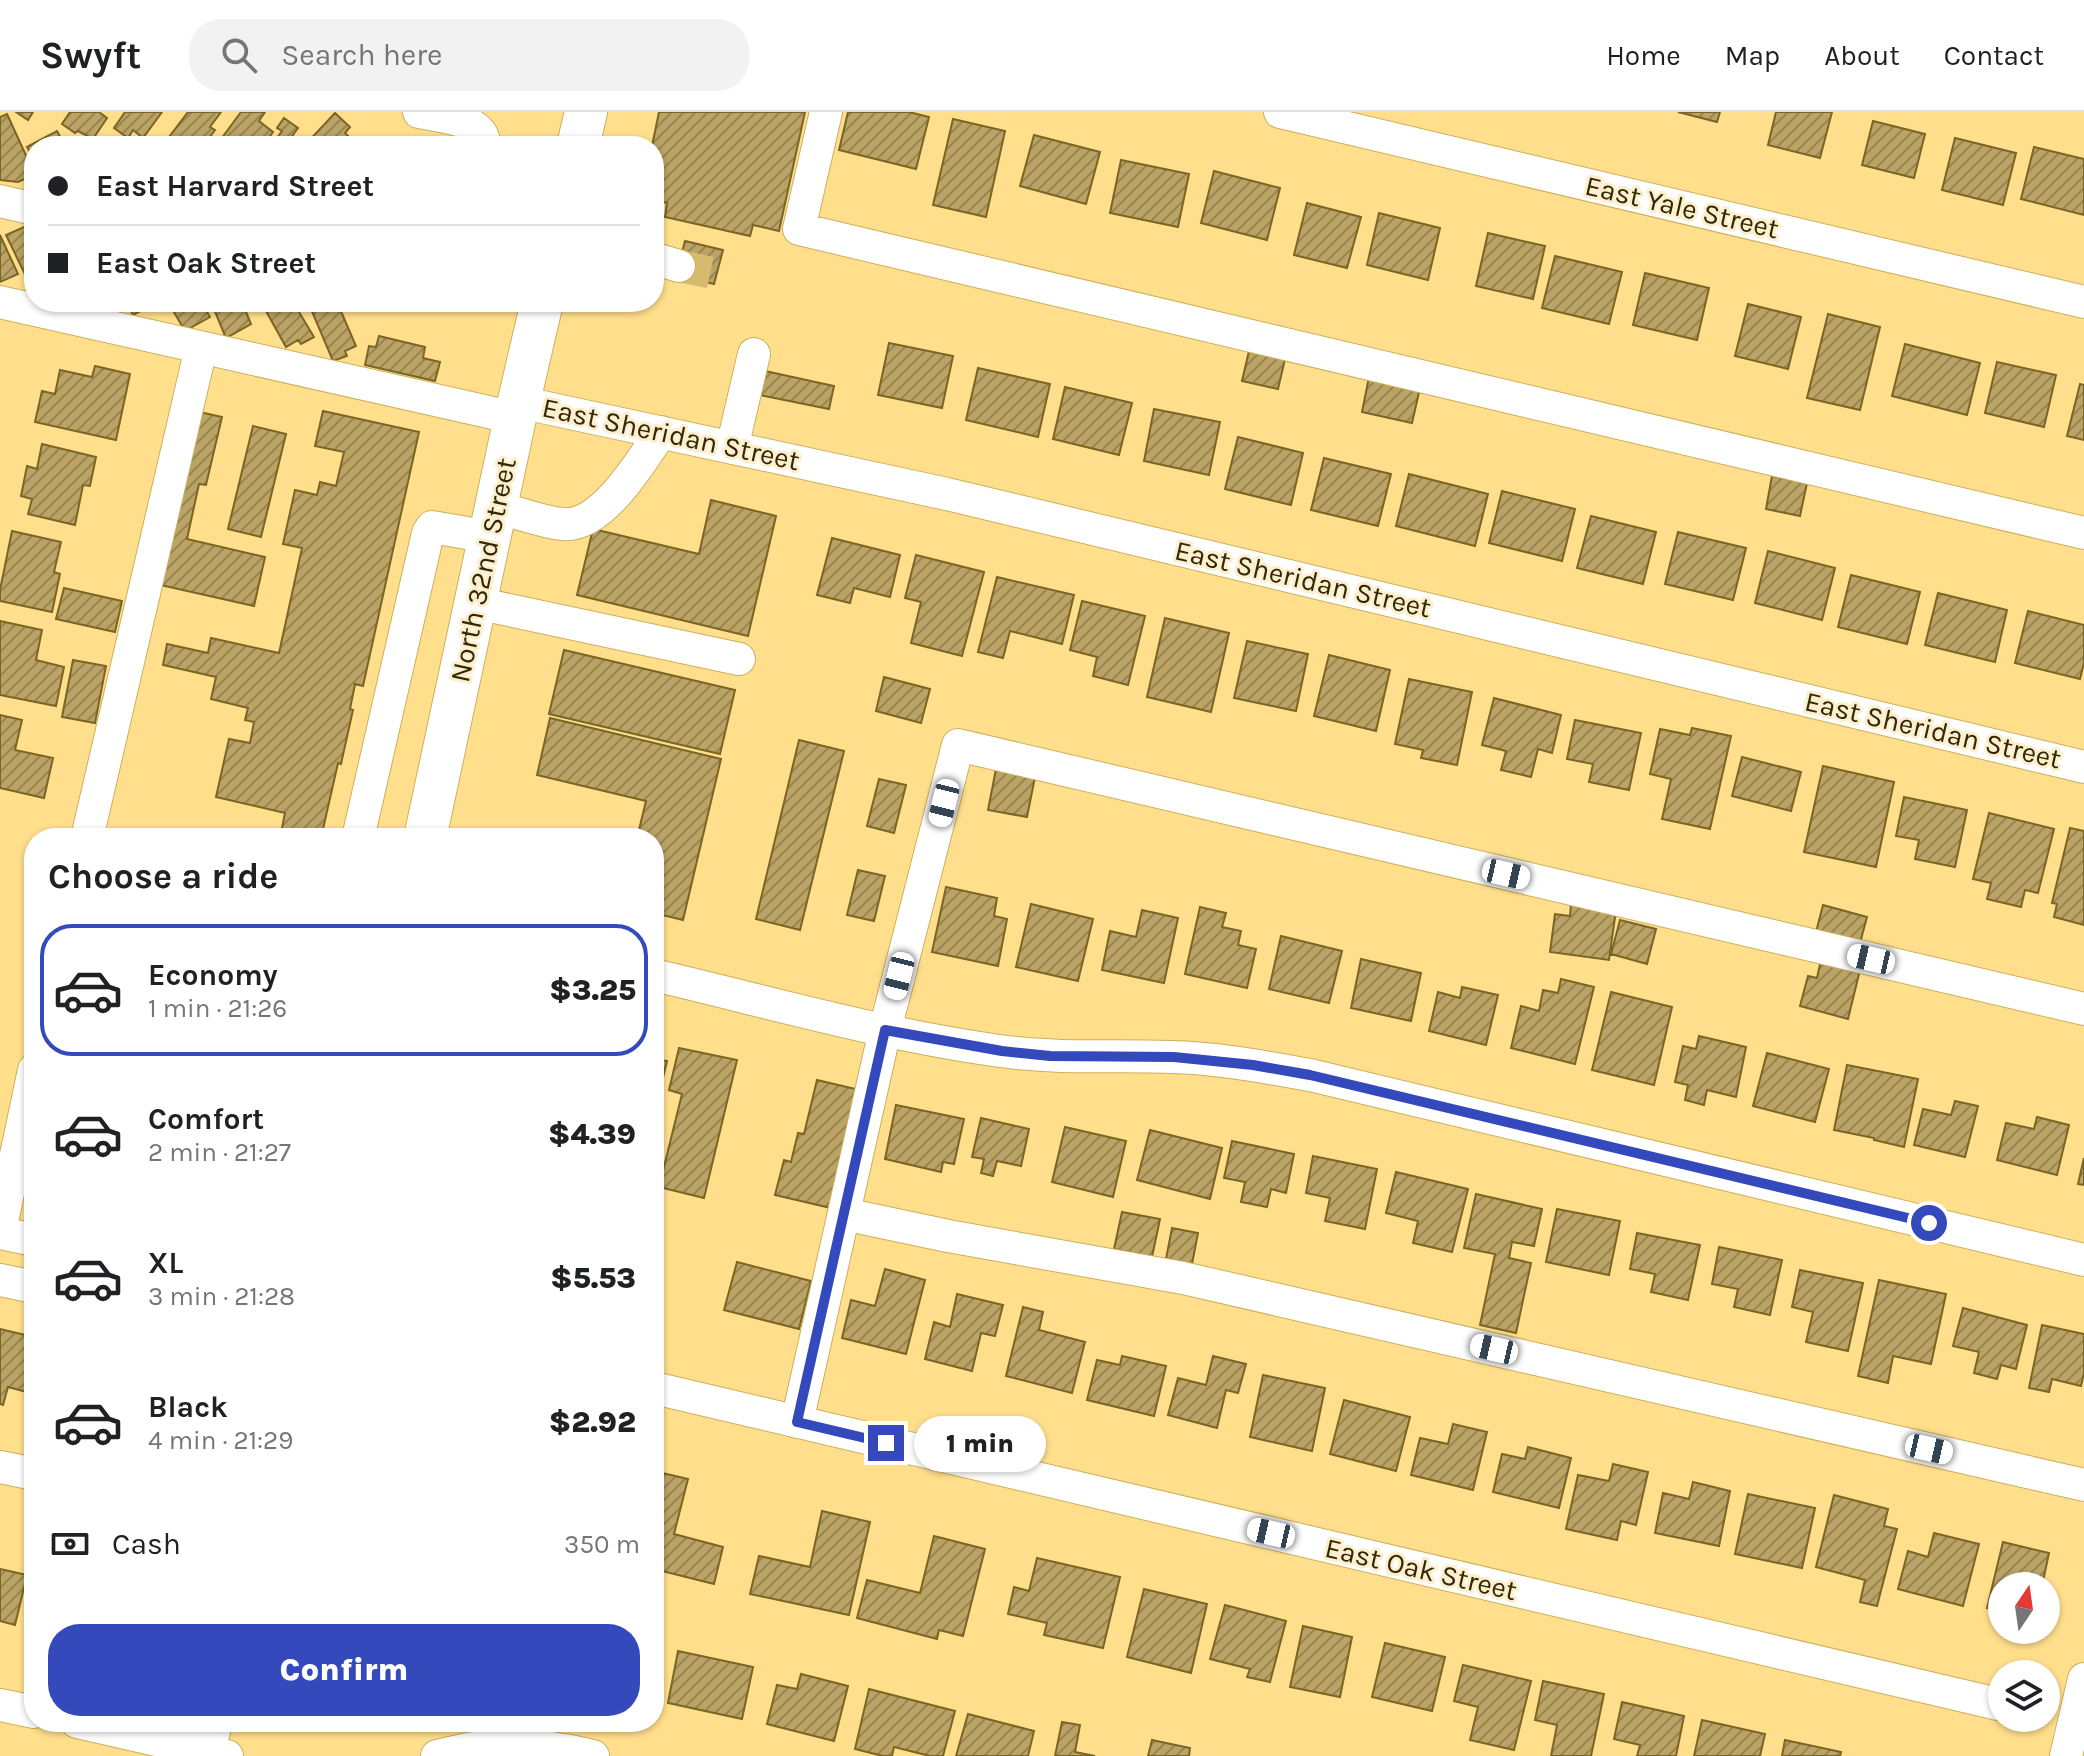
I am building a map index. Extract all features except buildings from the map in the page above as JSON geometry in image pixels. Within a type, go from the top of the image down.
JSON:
[{"type":"main road","points":[[580,136],[586,112]]},
{"type":"main road","name":"North 32nd Street","points":[[427,828],[540,312]]},
{"type":"street","points":[[419,112],[472,124],[484,136]]},
{"type":"street","points":[[826,112],[799,229],[2084,533]]},
{"type":"street","name":"East Yale Street","points":[[1280,112],[2084,302]]},
{"type":"street","points":[[0,201],[24,207]]},
{"type":"street","name":"East Sheridan Street","points":[[0,302],[24,307]]},
{"type":"street","name":"East Sheridan Street","points":[[44,312],[201,348],[517,410],[661,432],[947,494],[2084,767]]},
{"type":"street","points":[[89,828],[201,348]]},
{"type":"street","points":[[732,448],[754,354]]},
{"type":"street","points":[[360,828],[428,533],[432,527],[493,522],[576,523],[606,505],[638,468],[661,432]]},
{"type":"street","points":[[476,603],[739,659]]},
{"type":"street","points":[[797,1422],[885,1030],[958,745],[2084,1009]]},
{"type":"street","points":[[664,977],[885,1030],[1002,1051],[1050,1056],[1174,1057],[1253,1065],[1310,1075],[2084,1260]]},
{"type":"street","points":[[24,1118],[0,1232],[24,1238]]},
{"type":"street","points":[[844,1214],[1183,1278],[2084,1485]]},
{"type":"street","points":[[0,1280],[24,1285]]},
{"type":"street","name":"East Oak Street","points":[[664,1390],[1988,1702]]},
{"type":"street","points":[[0,1467],[24,1472]]},
{"type":"street","points":[[2066,1756],[2068,1720],[2084,1679]]},
{"type":"street","points":[[0,1705],[24,1710]]},
{"type":"street","points":[[133,1732],[211,1746]]},
{"type":"street","points":[[437,1756],[475,1747],[523,1745],[593,1756]]},
{"type":"tunnel","points":[[679,266],[718,274]]},
{"type":"route","points":[[886,1443],[797,1422],[885,1030],[1002,1051],[1050,1056],[1174,1057],[1253,1065],[1310,1075],[1929,1223]]}]
